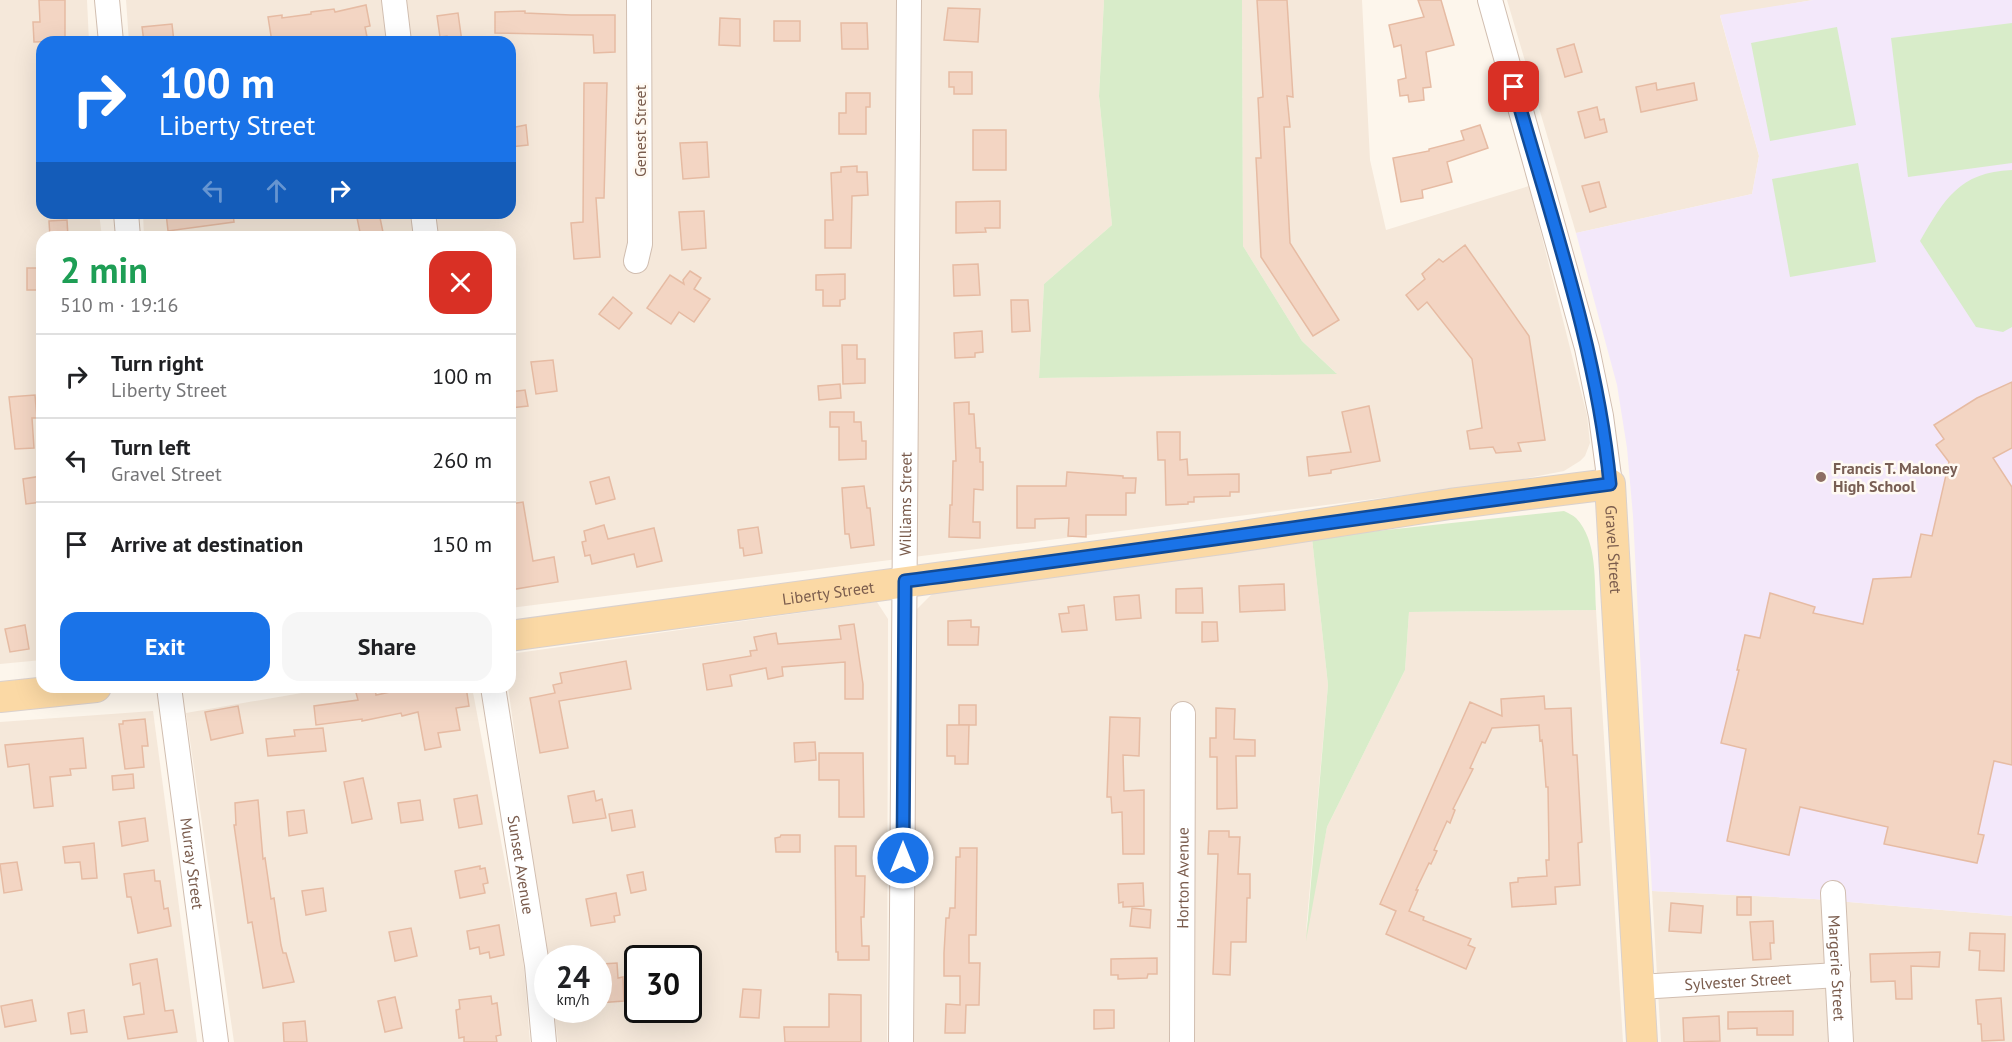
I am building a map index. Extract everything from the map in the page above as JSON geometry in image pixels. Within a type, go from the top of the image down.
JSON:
[{"type":"main road","name":"Liberty Street","points":[[516,635],[1230,538],[1450,504],[1610,484]]},
{"type":"main road","name":"Gravel Street","points":[[1610,484],[1642,1042]]},
{"type":"main road","points":[[0,697],[38,693]]},
{"type":"street","points":[[394,0],[398,36]]},
{"type":"street","name":"Genest Street","points":[[636,261],[640,244],[639,0]]},
{"type":"street","name":"Williams Street","points":[[901,1042],[909,0]]},
{"type":"street","name":"Gravel Street","points":[[1490,0],[1587,348],[1603,428],[1610,484]]},
{"type":"street","points":[[111,36],[112,1]]},
{"type":"street","name":"Murray Street","points":[[170,693],[216,1042]]},
{"type":"street","name":"Sunset Avenue","points":[[494,693],[535,954],[544,1042]]},
{"type":"street","name":"Horton Avenue","points":[[1182,1042],[1183,714]]},
{"type":"street","name":"Margerie Street","points":[[1833,893],[1841,1042]]},
{"type":"street","name":"Sylvester Street","points":[[1639,987],[1838,975]]},
{"type":"shaded area","points":[[0,0],[87,0],[89,36],[36,36],[36,219],[100,219],[101,231],[36,231],[36,661],[0,664]]},
{"type":"shaded area","points":[[126,0],[1104,0],[1099,96],[1112,225],[1044,284],[1039,378],[1336,373],[1302,341],[1243,246],[1242,0],[1362,0],[1370,160],[1386,230],[1529,186],[1587,415],[1590,443],[1585,456],[1564,471],[1482,487],[516,607],[516,231],[144,231],[143,219],[516,219],[516,36],[129,36]]},
{"type":"shaded area","points":[[1507,0],[1813,0],[1720,16],[1759,156],[1752,194],[1576,233]]},
{"type":"shaded area","name":"Francis T. Maloney High School","points":[[1813,0],[2012,0],[2012,916],[1814,899],[1652,891],[1633,516],[1627,448],[1617,385],[1576,233],[1752,194],[1759,156],[1720,15]]},
{"type":"shaded area","points":[[1312,538],[1328,685],[1306,931],[1327,827],[1405,670],[1409,612],[1596,610],[1623,1042],[914,1042],[916,610],[932,594]]},
{"type":"shaded area","points":[[877,602],[888,619],[887,1042],[558,1042],[556,1023],[612,1023],[612,945],[545,945],[509,693],[516,693],[516,653]]},
{"type":"shaded area","points":[[301,693],[473,693],[523,958],[530,1042],[234,1042],[186,713]]},
{"type":"shaded area","points":[[153,711],[197,1042],[0,1042],[0,722]]},
{"type":"shaded area","points":[[1652,891],[1814,899],[2012,916],[2012,1042],[1661,1042]]},
{"type":"green space","points":[[1104,0],[1242,0],[1243,246],[1302,341],[1337,374],[1039,378],[1044,284],[1112,225],[1099,96]]},
{"type":"green space","points":[[2012,23],[2012,163],[1908,177],[1891,38]]},
{"type":"green space","points":[[1837,27],[1856,125],[1770,141],[1751,43]]},
{"type":"green space","points":[[1858,163],[1876,262],[1790,277],[1772,179]]},
{"type":"green space","points":[[2012,170],[2012,327],[2003,332],[1976,327],[1920,241],[1937,213],[1955,191],[1979,176]]},
{"type":"green space","points":[[1564,511],[1576,518],[1588,538],[1594,562],[1596,610],[1409,612],[1405,670],[1327,827],[1306,941],[1328,685],[1312,538]]},
{"type":"building","points":[[39,0],[65,0],[65,36],[36,36],[36,42],[34,42],[33,22],[40,22]]},
{"type":"building","points":[[1257,0],[1287,0],[1293,97],[1287,96],[1290,127],[1284,127],[1290,243],[1339,320],[1313,336],[1261,257],[1256,158],[1261,158],[1258,98],[1263,97]]},
{"type":"building","points":[[1418,0],[1441,0],[1454,45],[1426,52],[1431,87],[1423,88],[1424,100],[1409,102],[1408,95],[1400,96],[1398,80],[1406,78],[1401,45],[1394,47],[1389,25],[1424,17]]},
{"type":"building","points":[[366,5],[370,26],[365,27],[367,36],[271,36],[268,17],[282,15],[282,18],[334,9],[335,12]]},
{"type":"building","points":[[948,8],[980,9],[978,42],[944,40]]},
{"type":"building","points":[[525,11],[525,13],[615,15],[615,52],[594,53],[593,35],[495,33],[495,12]]},
{"type":"building","points":[[458,13],[461,36],[440,36],[437,16]]},
{"type":"building","points":[[720,18],[740,19],[740,46],[719,45]]},
{"type":"building","points":[[774,21],[800,21],[800,41],[774,41]]},
{"type":"building","points":[[841,23],[867,23],[868,49],[842,49]]},
{"type":"building","points":[[172,24],[173,36],[143,36],[142,27]]},
{"type":"building","points":[[1574,44],[1582,72],[1565,77],[1557,49]]},
{"type":"building","points":[[949,72],[972,72],[972,94],[954,94],[954,87],[949,87]]},
{"type":"building","points":[[584,83],[607,83],[604,198],[596,198],[600,257],[574,259],[571,223],[583,222]]},
{"type":"building","points":[[1656,83],[1657,90],[1694,83],[1697,100],[1641,112],[1636,87]]},
{"type":"building","points":[[846,93],[870,93],[870,107],[866,107],[866,134],[839,134],[839,113],[846,113]]},
{"type":"building","points":[[1597,107],[1600,120],[1604,119],[1607,132],[1585,138],[1578,112]]},
{"type":"building","points":[[526,125],[528,145],[516,146],[516,127]]},
{"type":"building","points":[[1480,125],[1488,148],[1447,162],[1452,182],[1422,190],[1423,198],[1401,202],[1393,158],[1429,151],[1429,149],[1464,140],[1461,131]]},
{"type":"building","points":[[973,130],[1006,130],[1006,170],[973,170]]},
{"type":"building","points":[[707,142],[709,177],[683,179],[680,143]]},
{"type":"building","points":[[857,166],[857,172],[867,172],[868,195],[852,196],[851,248],[825,248],[825,220],[833,220],[831,173],[841,172],[841,167]]},
{"type":"building","points":[[1599,182],[1606,207],[1590,212],[1582,186]]},
{"type":"building","points":[[1000,201],[1000,228],[985,228],[986,232],[956,233],[956,202]]},
{"type":"building","points":[[704,211],[706,248],[682,250],[679,212]]},
{"type":"building","points":[[167,219],[234,219],[234,222],[168,231]]},
{"type":"building","points":[[357,219],[380,219],[383,231],[360,231]]},
{"type":"building","points":[[67,220],[68,231],[50,231],[49,221]]},
{"type":"building","points":[[1465,245],[1529,336],[1545,440],[1518,443],[1521,451],[1496,453],[1493,447],[1470,449],[1467,431],[1482,428],[1472,359],[1427,302],[1418,310],[1406,295],[1425,279],[1422,274],[1439,259],[1443,262]]},
{"type":"building","points":[[978,264],[980,295],[954,296],[953,265]]},
{"type":"building","points":[[27,268],[36,268],[36,290],[27,290]]},
{"type":"building","points":[[690,271],[701,278],[694,289],[710,299],[694,322],[679,312],[671,324],[647,308],[670,275],[684,284],[683,280]]},
{"type":"building","points":[[845,274],[845,299],[840,300],[840,306],[823,306],[823,290],[816,290],[816,275]]},
{"type":"building","points":[[613,297],[632,313],[619,329],[599,314]]},
{"type":"building","points":[[1011,300],[1028,300],[1030,331],[1012,332]]},
{"type":"building","points":[[982,331],[983,352],[975,353],[975,357],[955,358],[954,333]]},
{"type":"building","points":[[842,345],[857,345],[857,359],[865,359],[865,383],[843,384]]},
{"type":"building","points":[[553,360],[557,391],[536,394],[531,362]]},
{"type":"building","points":[[2012,382],[2012,448],[1993,458],[2012,487],[2012,765],[1994,761],[1978,834],[1984,835],[1977,863],[1884,844],[1888,827],[1800,807],[1789,855],[1727,841],[1746,749],[1721,743],[1745,635],[1760,638],[1770,593],[1815,607],[1813,613],[1863,624],[1873,579],[1911,577],[1921,534],[1932,536],[1949,462],[1936,445],[1944,439],[1934,425],[1977,398]]},
{"type":"building","points":[[840,384],[841,398],[819,400],[818,386]]},
{"type":"building","points":[[525,390],[528,406],[516,407],[516,391]]},
{"type":"building","points":[[35,395],[36,418],[32,418],[34,448],[15,449],[9,397]]},
{"type":"building","points":[[969,402],[969,414],[974,414],[976,448],[980,448],[980,462],[983,462],[983,490],[974,489],[973,522],[980,522],[980,538],[949,537],[953,461],[956,461],[954,403]]},
{"type":"building","points":[[1369,406],[1380,461],[1309,476],[1307,457],[1351,452],[1342,412]]},
{"type":"building","points":[[830,412],[854,412],[854,422],[861,422],[862,441],[866,441],[866,459],[839,460],[839,427],[830,427]]},
{"type":"building","points":[[1157,432],[1180,432],[1180,460],[1187,459],[1188,475],[1239,474],[1239,492],[1230,492],[1230,496],[1194,497],[1194,502],[1188,502],[1188,504],[1166,505],[1165,460],[1158,460]]},
{"type":"building","points":[[1067,472],[1136,478],[1135,493],[1126,493],[1126,515],[1086,515],[1086,537],[1068,536],[1069,518],[1035,519],[1035,528],[1017,528],[1017,486],[1066,486]]},
{"type":"building","points":[[36,477],[36,503],[26,504],[23,479]]},
{"type":"building","points":[[609,477],[615,499],[596,504],[590,482]]},
{"type":"building","points":[[864,486],[867,508],[870,508],[874,545],[851,548],[849,534],[845,534],[842,488]]},
{"type":"building","points":[[523,502],[533,561],[554,557],[558,582],[516,589],[516,503]]},
{"type":"building","points":[[604,525],[608,539],[654,528],[662,561],[637,567],[634,554],[592,564],[590,555],[585,556],[582,542],[586,541],[584,531]]},
{"type":"building","points":[[758,527],[762,553],[744,556],[743,548],[740,548],[738,530]]},
{"type":"building","points":[[1284,584],[1285,610],[1240,612],[1239,586]]},
{"type":"building","points":[[1202,588],[1203,613],[1176,613],[1176,589]]},
{"type":"building","points":[[1139,595],[1141,618],[1116,620],[1114,597]]},
{"type":"building","points":[[1084,605],[1087,630],[1062,632],[1059,614],[1069,613],[1068,607]]},
{"type":"building","points":[[971,620],[971,627],[979,627],[978,645],[948,645],[948,621]]},
{"type":"building","points":[[1202,622],[1217,622],[1218,641],[1202,642]]},
{"type":"building","points":[[854,624],[863,699],[845,699],[845,662],[782,667],[783,676],[768,679],[766,668],[730,675],[732,686],[707,690],[703,664],[751,656],[750,651],[757,650],[754,637],[776,633],[778,644],[841,639],[839,626]]},
{"type":"building","points":[[25,625],[29,649],[10,652],[5,629]]},
{"type":"building","points":[[626,661],[631,689],[559,701],[568,748],[540,753],[530,698],[555,693],[553,685],[562,683],[560,673]]},
{"type":"building","points":[[356,693],[376,693],[376,695],[467,693],[469,706],[456,708],[460,730],[438,733],[441,747],[425,750],[418,712],[402,716],[401,713],[362,721],[362,719],[316,725],[314,706],[358,700]]},
{"type":"building","points":[[1544,696],[1545,709],[1571,708],[1573,755],[1577,755],[1582,842],[1578,843],[1580,885],[1555,887],[1556,904],[1512,907],[1510,883],[1518,882],[1518,878],[1547,876],[1546,860],[1549,860],[1548,787],[1546,787],[1539,725],[1492,728],[1485,743],[1482,742],[1470,768],[1473,769],[1453,809],[1455,810],[1450,823],[1447,821],[1434,850],[1437,851],[1416,890],[1418,890],[1409,911],[1424,917],[1423,920],[1471,939],[1468,945],[1475,948],[1466,969],[1386,934],[1396,911],[1380,904],[1470,702],[1502,716],[1501,699]]},
{"type":"building","points":[[959,705],[976,705],[976,725],[959,725]]},
{"type":"building","points":[[238,706],[243,733],[211,740],[205,712]]},
{"type":"building","points":[[1216,708],[1235,709],[1234,739],[1255,740],[1255,756],[1236,756],[1237,808],[1217,809],[1217,757],[1210,757],[1210,738],[1216,738]]},
{"type":"building","points":[[1110,717],[1140,718],[1139,756],[1123,755],[1124,791],[1144,790],[1144,854],[1123,854],[1122,812],[1112,813],[1111,797],[1107,797]]},
{"type":"building","points":[[145,719],[148,746],[142,746],[144,767],[125,769],[119,724],[123,724],[123,721]]},
{"type":"building","points":[[947,725],[969,725],[968,764],[955,764],[955,756],[947,756]]},
{"type":"building","points":[[323,728],[326,751],[268,756],[266,739],[295,736],[294,730]]},
{"type":"building","points":[[83,738],[86,768],[70,769],[71,775],[50,777],[53,806],[34,808],[29,764],[8,767],[5,745]]},
{"type":"building","points":[[815,742],[816,760],[795,762],[794,743]]},
{"type":"building","points":[[819,753],[863,753],[864,817],[839,817],[839,780],[819,780]]},
{"type":"building","points":[[133,774],[134,788],[113,790],[112,776]]},
{"type":"building","points":[[363,778],[372,819],[352,823],[344,782]]},
{"type":"building","points":[[594,791],[596,801],[602,799],[606,818],[573,823],[568,796]]},
{"type":"building","points":[[477,795],[482,824],[459,828],[454,799]]},
{"type":"building","points":[[258,800],[263,859],[265,858],[271,899],[274,898],[283,953],[286,953],[294,982],[263,988],[252,922],[248,923],[234,825],[236,825],[235,803]]},
{"type":"building","points":[[420,800],[423,820],[401,823],[398,803]]},
{"type":"building","points":[[304,810],[307,833],[289,836],[287,812]]},
{"type":"building","points":[[632,810],[635,827],[612,831],[609,814]]},
{"type":"building","points":[[145,818],[148,841],[122,846],[119,822]]},
{"type":"building","points":[[1209,831],[1229,831],[1229,837],[1240,837],[1238,874],[1250,874],[1246,942],[1231,942],[1230,975],[1213,974],[1218,854],[1208,854]]},
{"type":"building","points":[[781,835],[800,835],[800,852],[776,852],[775,838]]},
{"type":"building","points":[[94,843],[97,878],[82,879],[80,862],[65,863],[63,847]]},
{"type":"building","points":[[835,846],[856,846],[856,876],[865,876],[864,917],[861,917],[862,946],[869,946],[869,960],[838,960]]},
{"type":"building","points":[[960,848],[977,848],[976,935],[969,935],[969,963],[980,963],[979,1005],[966,1005],[965,1033],[945,1033],[946,1004],[960,1005],[960,976],[944,976],[944,953],[946,918],[949,918],[950,908],[955,908],[956,857],[960,857]]},
{"type":"building","points":[[17,862],[22,890],[4,893],[0,864]]},
{"type":"building","points":[[480,866],[480,869],[485,868],[488,883],[483,884],[485,893],[460,898],[455,871]]},
{"type":"building","points":[[154,870],[155,881],[160,881],[164,909],[168,908],[171,926],[138,933],[131,897],[127,897],[124,874]]},
{"type":"building","points":[[643,872],[646,890],[631,893],[627,875]]},
{"type":"building","points":[[1143,883],[1144,906],[1123,907],[1123,902],[1119,903],[1118,884]]},
{"type":"building","points":[[323,888],[326,911],[306,915],[302,891]]},
{"type":"building","points":[[616,893],[620,915],[614,916],[615,922],[591,926],[586,899]]},
{"type":"building","points":[[1737,897],[1751,897],[1751,915],[1737,915]]},
{"type":"building","points":[[1671,903],[1703,906],[1701,933],[1669,931]]},
{"type":"building","points":[[1132,908],[1151,910],[1150,928],[1130,926]]},
{"type":"building","points":[[1773,921],[1774,943],[1770,943],[1771,959],[1753,960],[1750,922]]},
{"type":"building","points":[[499,925],[504,955],[490,958],[489,952],[480,954],[479,947],[470,949],[467,931]]},
{"type":"building","points":[[411,928],[417,956],[395,961],[389,932]]},
{"type":"building","points":[[1970,933],[2005,934],[2004,971],[1979,970],[1980,951],[1969,950]]},
{"type":"building","points":[[1940,952],[1939,967],[1911,966],[1912,999],[1896,999],[1895,981],[1871,982],[1870,954]]},
{"type":"building","points":[[1157,958],[1157,974],[1148,974],[1147,978],[1118,979],[1118,975],[1111,975],[1111,959]]},
{"type":"building","points":[[157,959],[165,1011],[173,1010],[177,1032],[128,1039],[124,1017],[144,1014],[140,983],[133,985],[130,964]]},
{"type":"building","points":[[612,963],[617,963],[618,978],[623,977],[624,1001],[612,1002]]},
{"type":"building","points":[[743,989],[761,990],[759,1018],[740,1017]]},
{"type":"building","points":[[829,994],[861,995],[861,1042],[785,1042],[784,1027],[829,1027]]},
{"type":"building","points":[[491,996],[492,1004],[497,1003],[501,1035],[496,1036],[497,1042],[464,1042],[464,1037],[459,1038],[456,1010],[460,1009],[459,1000]]},
{"type":"building","points":[[395,997],[402,1028],[385,1032],[378,1001]]},
{"type":"building","points":[[2001,998],[2004,1040],[1982,1041],[1976,1000]]},
{"type":"building","points":[[32,1000],[36,1021],[5,1027],[1,1006]]},
{"type":"building","points":[[84,1010],[87,1032],[71,1034],[68,1013]]},
{"type":"building","points":[[1094,1010],[1114,1010],[1114,1028],[1094,1029]]},
{"type":"building","points":[[1793,1011],[1793,1035],[1757,1035],[1757,1028],[1728,1029],[1728,1012]]},
{"type":"building","points":[[1719,1016],[1720,1041],[1684,1042],[1683,1018]]},
{"type":"building","points":[[305,1021],[307,1042],[284,1042],[283,1023]]},
{"type":"place","name":"Francis T. Maloney High School","points":[[1821,477]]},
{"type":"route","points":[[903,858],[905,581],[1230,538],[1450,504],[1610,484],[1605,440],[1592,368],[1514,87]]}]
